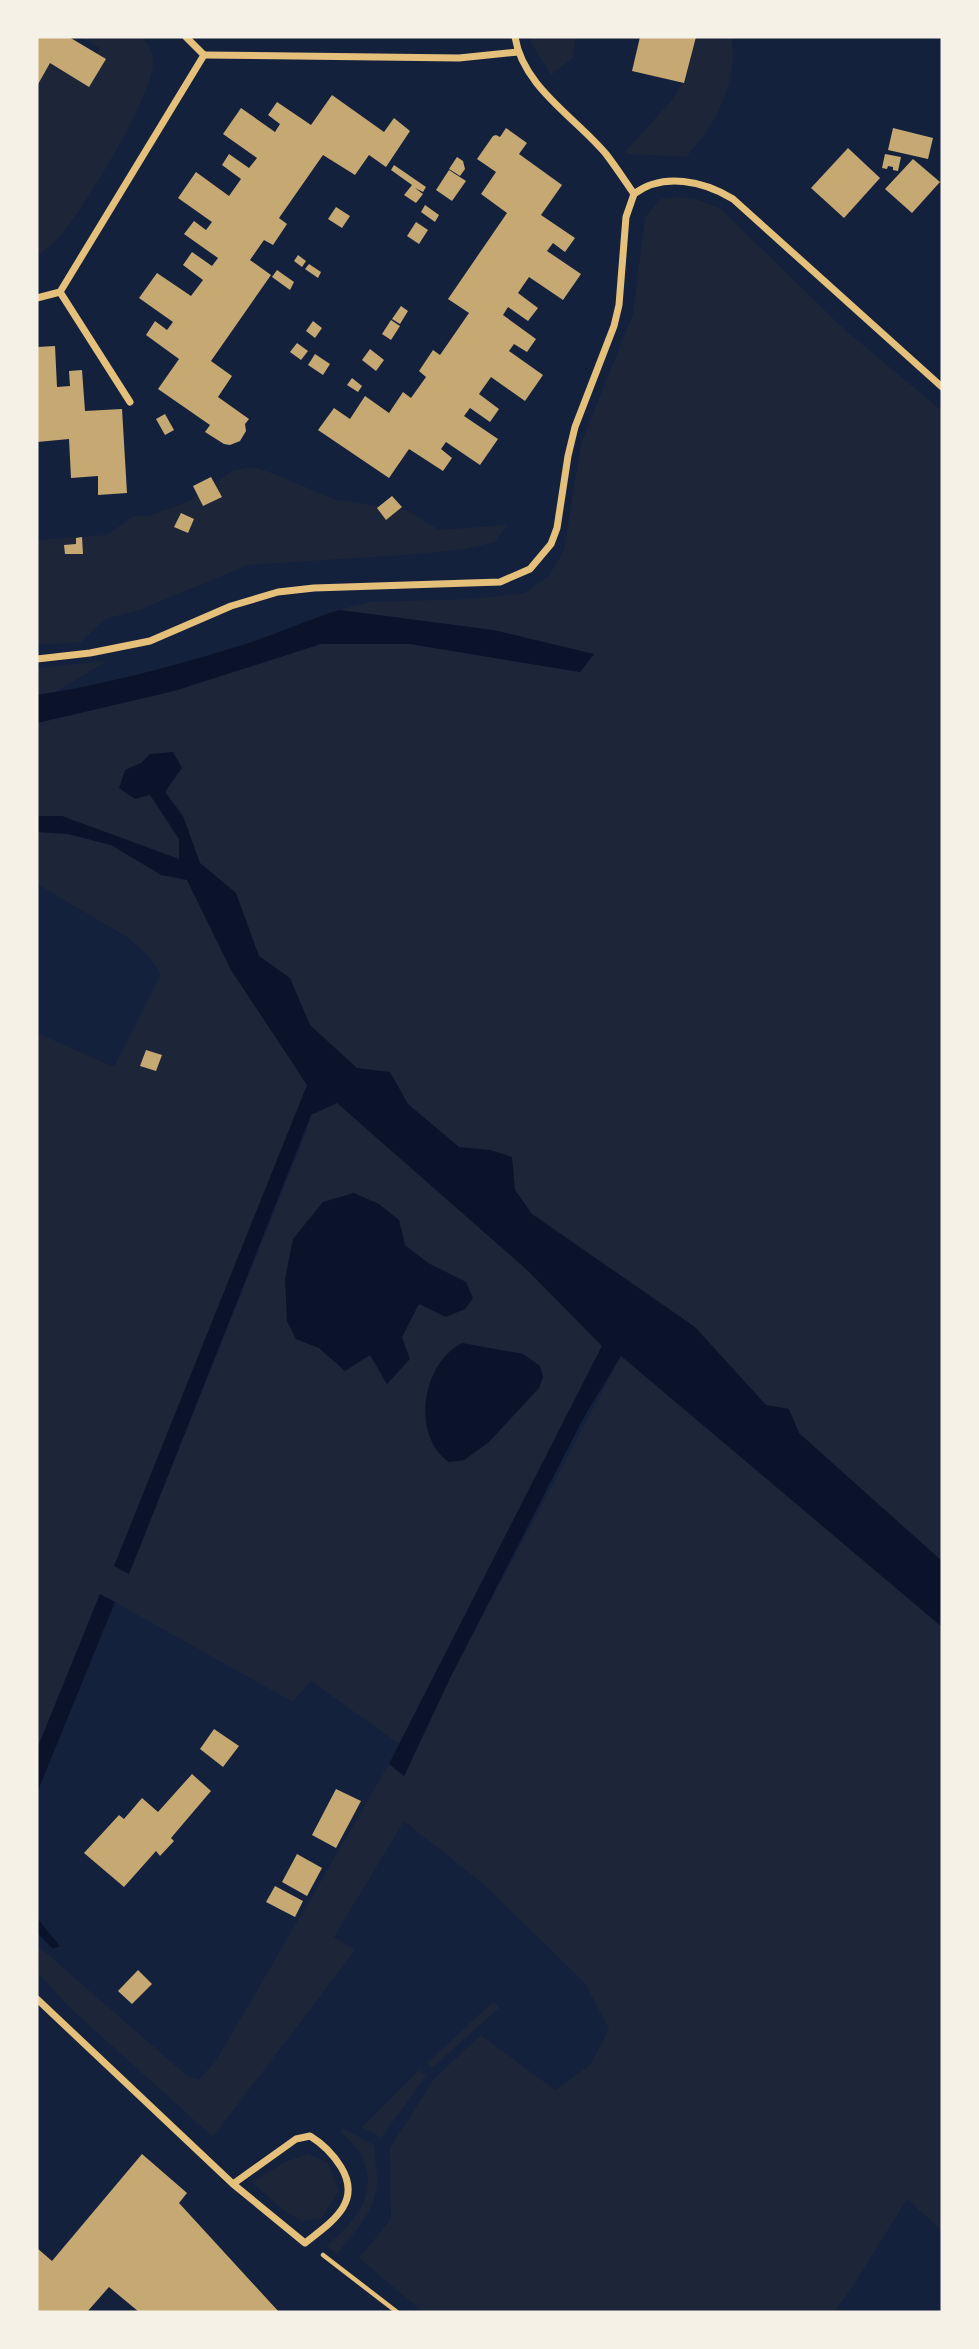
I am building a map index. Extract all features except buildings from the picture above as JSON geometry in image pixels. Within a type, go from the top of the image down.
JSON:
[{"type":"street","points":[[186,37],[204,55],[459,58],[517,52]]},
{"type":"street","points":[[515,37],[517,52],[545,93],[606,154],[634,194]]},
{"type":"street","points":[[37,298],[60,292],[204,55]]},
{"type":"street","points":[[37,659],[90,653],[149,641],[231,606],[278,592],[314,588],[500,582],[530,569],[544,555],[557,528],[575,427],[614,326],[619,305],[626,217],[634,194],[646,185],[694,183],[725,195],[942,387]]},
{"type":"street","points":[[60,292],[130,402]]},
{"type":"street","points":[[37,1999],[233,2184],[305,2243],[338,2215],[349,2188],[345,2174],[335,2157],[310,2136],[296,2139],[233,2184]]},
{"type":"path","points":[[305,2243],[397,2312]]},
{"type":"shaded area","points":[[81,37],[142,37],[153,57],[150,77],[130,124],[83,204],[58,239],[37,255],[37,72],[45,57],[83,78],[100,48]]},
{"type":"shaded area","points":[[531,37],[576,37],[573,58],[551,75],[530,41]]},
{"type":"shaded area","points":[[692,37],[731,37],[733,59],[729,83],[715,117],[686,157],[628,154],[625,152],[673,99],[687,76]]},
{"type":"shaded area","points":[[661,199],[695,199],[721,209],[845,330],[942,411],[942,2231],[907,2199],[834,2312],[423,2312],[359,2258],[391,2219],[390,2148],[434,2079],[481,2035],[555,2090],[590,2065],[609,2029],[585,1983],[481,1882],[404,1821],[334,1937],[355,1950],[213,2137],[69,2007],[37,1972],[37,1945],[186,2075],[198,2080],[216,2061],[389,1764],[405,1775],[452,1674],[621,1356],[602,1346],[399,1744],[311,1681],[293,1702],[100,1594],[37,1749],[37,1033],[114,1067],[161,974],[148,955],[127,937],[37,884],[37,832],[68,834],[107,844],[62,816],[37,816],[37,723],[174,691],[321,644],[410,644],[580,672],[594,654],[493,630],[339,610],[369,602],[473,599],[525,593],[549,576],[564,550],[581,444],[633,314],[645,217]],"holes":[[[311,1115],[129,1574],[114,1566]],[[354,1193],[399,1220],[405,1245],[428,1263],[466,1282],[419,1304],[402,1337],[387,1384],[370,1354],[329,1358],[319,1348],[296,1339],[287,1321],[293,1239],[323,1202]],[[462,1343],[523,1354],[489,1442],[464,1460],[450,1462]]]},
{"type":"shaded area","points":[[252,467],[337,500],[407,510],[439,530],[507,525],[495,542],[466,549],[248,565],[142,609],[105,619],[81,642],[37,645],[37,540],[107,535],[134,516],[148,516],[190,501],[232,471]]},
{"type":"shaded area","points":[[339,610],[493,630],[594,654],[580,672],[410,644],[321,644],[174,691],[37,723],[37,695],[114,680],[192,660]]},
{"type":"shaded area","points":[[107,661],[55,692],[37,695],[37,668]]},
{"type":"shaded area","points":[[173,752],[182,768],[165,792],[183,816],[200,863],[236,893],[259,956],[290,978],[310,1025],[357,1068],[390,1072],[408,1104],[459,1147],[490,1150],[512,1157],[515,1190],[532,1214],[695,1327],[766,1405],[789,1409],[799,1433],[942,1561],[942,1627],[621,1356],[584,1417],[452,1674],[404,1776],[389,1764],[602,1346],[526,1269],[337,1103],[311,1115],[129,1574],[114,1566],[307,1085],[231,970],[187,880],[161,875],[111,845],[68,834],[37,832],[37,816],[62,816],[179,859],[179,839],[150,795],[135,799],[119,788],[125,770],[141,763],[150,754]]},
{"type":"shaded area","points":[[354,1193],[379,1204],[399,1220],[405,1245],[428,1263],[466,1282],[473,1298],[465,1309],[446,1317],[419,1304],[402,1337],[410,1359],[387,1384],[370,1355],[345,1371],[319,1348],[296,1339],[287,1321],[285,1279],[293,1239],[323,1202]]},
{"type":"shaded area","points":[[462,1343],[523,1354],[540,1366],[543,1377],[539,1388],[489,1442],[464,1460],[449,1462],[437,1450],[429,1435],[426,1401],[437,1367],[448,1353]]},
{"type":"shaded area","points":[[100,1594],[115,1602],[37,1793],[37,1749]]},
{"type":"shaded area","points":[[37,1918],[60,1946],[53,1949],[37,1933]]},
{"type":"shaded area","points":[[494,2001],[499,2008],[432,2068],[427,2063]]},
{"type":"shaded area","points":[[419,2070],[426,2076],[381,2138],[362,2127]]},
{"type":"shaded area","points":[[343,2128],[375,2146],[377,2186],[367,2214],[337,2254],[326,2246],[354,2218],[366,2196],[368,2184],[362,2157],[341,2132]]},
{"type":"shaded area","points":[[308,2154],[328,2163],[339,2190],[322,2218],[302,2221],[284,2211],[252,2182],[285,2162]]}]
